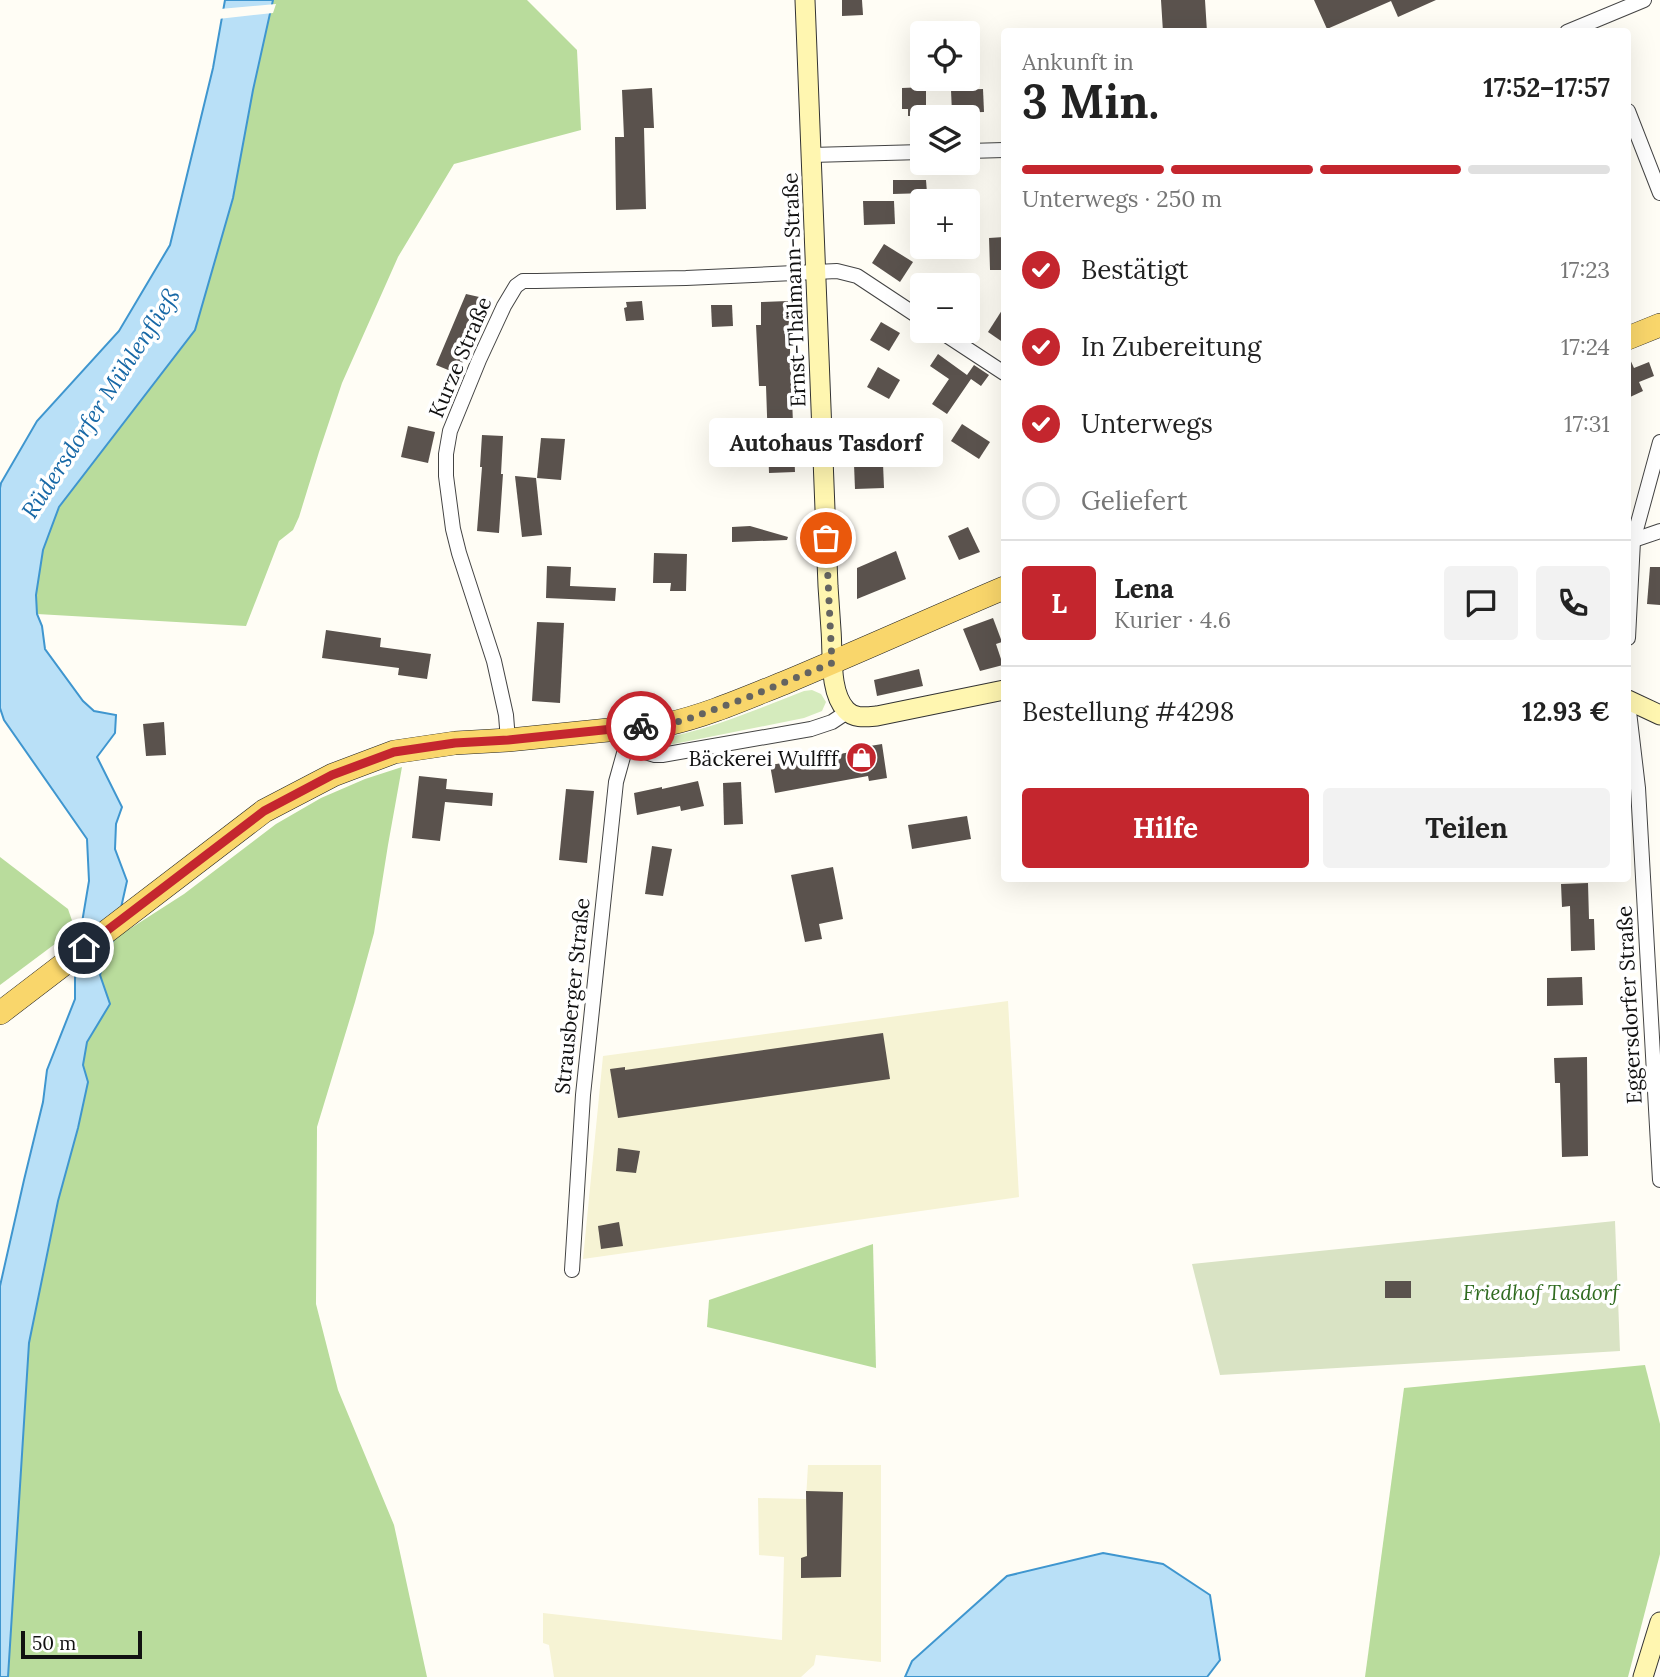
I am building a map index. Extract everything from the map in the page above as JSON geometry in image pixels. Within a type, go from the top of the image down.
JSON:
[{"type":"main road","name":"Ernst-Thälmann-Straße","points":[[805,0],[832,663],[840,701],[847,712]]},
{"type":"main road","points":[[1631,337],[1660,325]]},
{"type":"main road","points":[[0,1013],[264,811],[332,775],[394,752],[455,743],[624,737],[685,720],[746,698],[1001,589]]},
{"type":"main road","points":[[847,712],[858,717],[877,716],[1001,691]]},
{"type":"main road","points":[[1631,702],[1660,715]]},
{"type":"main road","points":[[1643,1677],[1660,1622]]},
{"type":"street","points":[[1594,27],[1644,0]]},
{"type":"street","points":[[1631,119],[1660,193]]},
{"type":"street","points":[[980,151],[1001,150]]},
{"type":"street","points":[[811,155],[910,152]]},
{"type":"street","points":[[816,272],[837,271],[857,276],[910,311]]},
{"type":"street","name":"Kurze Straße","points":[[508,740],[504,704],[494,661],[453,529],[446,454],[450,431],[479,360],[516,286],[523,281],[816,272]]},
{"type":"street","points":[[958,343],[1001,371]]},
{"type":"street","points":[[1631,539],[1660,442]]},
{"type":"street","points":[[1631,542],[1660,531]]},
{"type":"street","points":[[624,737],[655,755],[662,755],[811,729],[832,722],[847,712]]},
{"type":"street","name":"Eggersdorfer Straße","points":[[1631,727],[1638,788],[1660,1180]]},
{"type":"street","name":"Strausberger Straße","points":[[572,1270],[583,1096],[597,945],[615,782],[624,737]]},
{"type":"shaded area","points":[[1008,1001],[1019,1197],[583,1259],[603,1056]]},
{"type":"shaded area","points":[[808,1465],[881,1465],[881,1662],[816,1655],[814,1665],[801,1677],[554,1677],[549,1645],[543,1643],[543,1613],[782,1640],[784,1557],[759,1555],[758,1498],[806,1499]]},
{"type":"green space","points":[[273,0],[527,0],[577,50],[581,130],[454,164],[398,257],[342,383],[299,517],[293,530],[279,541],[246,626],[37,614],[36,595],[43,550],[59,507],[195,330],[233,198]]},
{"type":"green space","points":[[812,690],[821,694],[826,702],[822,711],[804,718],[656,747],[643,744],[644,741],[706,727]]},
{"type":"green space","points":[[402,767],[374,933],[317,1127],[316,1304],[338,1390],[394,1525],[427,1677],[8,1677],[29,1343],[58,1201],[88,1082],[83,1065],[87,1042],[110,1004],[100,975],[105,958],[114,939],[184,894],[276,824],[321,798]]},
{"type":"green space","points":[[0,857],[68,909],[75,929],[0,985]]},
{"type":"green space","name":"Friedhof Tasdorf","points":[[1615,1221],[1620,1351],[1220,1375],[1192,1264]]},
{"type":"green space","points":[[873,1244],[876,1368],[707,1327],[709,1300]]},
{"type":"green space","points":[[1645,1365],[1660,1424],[1660,1554],[1628,1677],[1365,1677],[1404,1388]]},
{"type":"water","name":"Rüdersdorfer Mühlenfließ","points":[[225,0],[273,0],[233,198],[195,330],[59,507],[43,550],[36,595],[37,614],[42,626],[45,649],[83,701],[94,711],[116,715],[115,733],[97,757],[122,807],[116,824],[115,849],[127,881],[114,939],[100,975],[110,1004],[87,1042],[83,1065],[88,1082],[58,1201],[29,1343],[8,1677],[0,1677],[0,1286],[43,1102],[47,1070],[75,999],[75,964],[89,881],[87,839],[4,720],[0,708],[0,488],[37,421],[119,331],[170,245],[213,68]]},
{"type":"water","points":[[1103,1553],[1163,1564],[1210,1595],[1220,1660],[1207,1677],[905,1677],[912,1661],[1007,1576]]},
{"type":"pier","points":[[276,4],[273,13],[218,19],[220,9]]},
{"type":"building","points":[[842,0],[862,0],[863,15],[842,16]]},
{"type":"building","points":[[1161,0],[1205,0],[1207,28],[1163,28]]},
{"type":"building","points":[[1314,0],[1436,0],[1398,17],[1391,1],[1327,28]]},
{"type":"building","points":[[652,88],[654,128],[644,128],[646,209],[616,210],[615,137],[624,137],[622,90]]},
{"type":"building","points":[[902,88],[926,91],[926,105],[910,105],[908,116],[908,109],[902,109]]},
{"type":"building","points":[[983,89],[984,112],[980,112],[980,105],[952,105],[951,91]]},
{"type":"building","points":[[893,180],[926,180],[927,189],[910,189],[910,194],[893,194]]},
{"type":"building","points":[[863,201],[894,201],[895,224],[864,225]]},
{"type":"building","points":[[1001,237],[1001,270],[990,270],[989,238]]},
{"type":"building","points":[[884,244],[913,262],[900,282],[872,263]]},
{"type":"building","points":[[466,294],[488,299],[458,374],[436,365]]},
{"type":"building","points":[[642,301],[644,320],[626,321],[626,302]]},
{"type":"building","points":[[788,301],[795,472],[769,473],[766,386],[759,386],[756,325],[761,325],[761,302]]},
{"type":"building","points":[[711,305],[732,305],[733,326],[712,327]]},
{"type":"building","points":[[1001,312],[1001,341],[988,332]]},
{"type":"building","points":[[881,322],[900,333],[889,351],[870,340]]},
{"type":"building","points":[[938,354],[967,375],[974,365],[989,375],[981,386],[971,379],[947,414],[932,404],[949,379],[930,366]]},
{"type":"building","points":[[1631,362],[1634,368],[1649,362],[1654,376],[1639,382],[1643,391],[1631,397]]},
{"type":"building","points":[[878,367],[900,380],[889,399],[867,387]]},
{"type":"building","points":[[962,424],[990,442],[979,459],[951,441]]},
{"type":"building","points":[[408,426],[435,432],[428,463],[401,457]]},
{"type":"building","points":[[482,435],[503,436],[499,533],[477,531]]},
{"type":"building","points":[[541,438],[565,439],[561,480],[537,478]]},
{"type":"building","points":[[882,438],[884,488],[855,489],[853,440]]},
{"type":"building","points":[[515,476],[536,478],[542,535],[522,537]]},
{"type":"building","points":[[750,526],[788,537],[787,540],[732,542],[732,527]]},
{"type":"building","points":[[968,527],[980,552],[959,560],[948,536]]},
{"type":"building","points":[[896,551],[906,579],[857,599],[857,568]]},
{"type":"building","points":[[654,553],[687,554],[686,591],[670,591],[671,583],[653,583]]},
{"type":"building","points":[[547,566],[571,567],[570,586],[616,588],[615,601],[546,598]]},
{"type":"building","points":[[1650,567],[1660,567],[1660,605],[1647,604]]},
{"type":"building","points":[[993,618],[1001,639],[1001,642],[996,644],[1001,666],[980,671],[963,629]]},
{"type":"building","points":[[537,622],[564,623],[560,703],[532,701]]},
{"type":"building","points":[[326,630],[381,638],[380,647],[431,654],[427,679],[398,675],[399,668],[322,658]]},
{"type":"building","points":[[919,669],[923,686],[877,696],[874,680]]},
{"type":"building","points":[[164,722],[166,755],[146,756],[143,724]]},
{"type":"building","points":[[882,744],[887,778],[869,781],[868,776],[775,793],[770,765],[864,750],[864,747]]},
{"type":"building","points":[[419,776],[447,779],[446,789],[493,793],[492,806],[445,802],[440,841],[412,838]]},
{"type":"building","points":[[698,781],[704,806],[681,811],[680,806],[637,815],[634,793]]},
{"type":"building","points":[[741,782],[743,824],[724,825],[723,783]]},
{"type":"building","points":[[566,789],[594,791],[587,863],[559,860]]},
{"type":"building","points":[[967,816],[971,839],[912,849],[908,825]]},
{"type":"building","points":[[652,846],[672,849],[663,896],[645,894]]},
{"type":"building","points":[[833,867],[843,919],[819,924],[822,939],[805,942],[791,875]]},
{"type":"building","points":[[1588,883],[1589,919],[1594,919],[1595,950],[1571,951],[1570,906],[1562,907],[1561,884]]},
{"type":"building","points":[[1582,977],[1583,1005],[1547,1006],[1547,978]]},
{"type":"building","points":[[883,1033],[890,1079],[618,1118],[610,1069],[625,1067],[625,1070]]},
{"type":"building","points":[[1587,1057],[1588,1156],[1562,1157],[1560,1083],[1555,1083],[1554,1058]]},
{"type":"building","points":[[618,1148],[640,1151],[636,1173],[616,1171]]},
{"type":"building","points":[[619,1222],[623,1246],[601,1249],[598,1226]]},
{"type":"building","points":[[1385,1281],[1411,1281],[1411,1298],[1385,1298]]},
{"type":"building","points":[[806,1491],[843,1492],[841,1577],[801,1578],[801,1558],[807,1556]]},
{"type":"way so far","points":[[641,726],[685,720],[832,663],[826,538]]},
{"type":"place","name":"Autohaus Tasdorf","points":[[826,538]]},
{"type":"place","name":"Bäckerei Wulfff","points":[[861,758]]},
{"type":"route","points":[[84,948],[264,811],[332,775],[394,752],[455,743],[641,726]]}]
